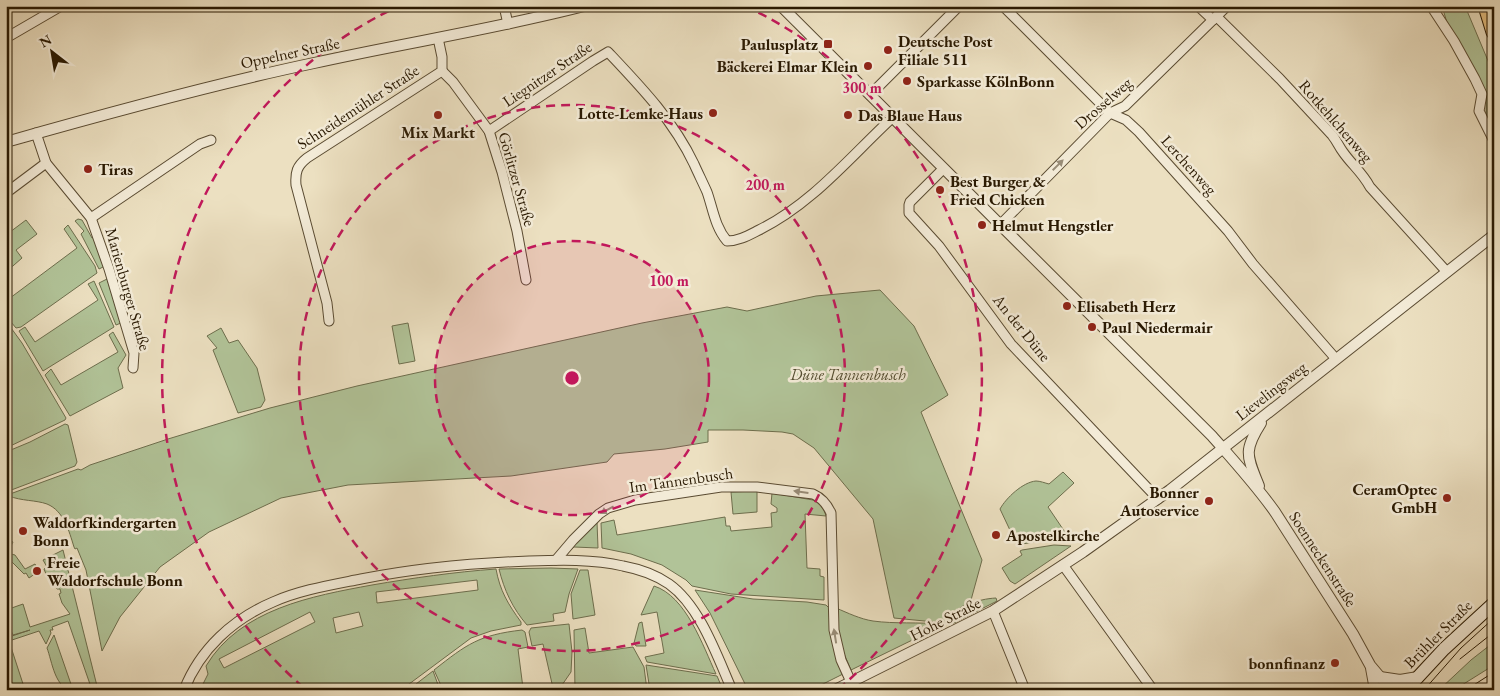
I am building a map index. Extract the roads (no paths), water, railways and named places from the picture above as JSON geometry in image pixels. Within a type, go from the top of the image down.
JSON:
[{"type":"highway","points":[[1486,6],[1494,32]]},
{"type":"main road","name":"Brühler Straße","points":[[1406,690],[1444,649],[1494,602]]},
{"type":"street","points":[[6,38],[61,6]]},
{"type":"street","points":[[504,6],[508,24]]},
{"type":"street","name":"Oppelner Straße","points":[[6,142],[160,99],[245,78],[508,24],[584,6]]},
{"type":"street","name":"Soenneckenstraße","points":[[781,6],[1223,449],[1262,494],[1335,605],[1370,664],[1391,690]]},
{"type":"street","points":[[870,95],[959,6]]},
{"type":"street","name":"Lerchenweg","points":[[1003,6],[1110,113],[1126,120],[1139,132],[1228,231],[1336,359]]},
{"type":"street","name":"Rotkehlchenweg","points":[[1198,6],[1215,18],[1280,79],[1338,142],[1342,152],[1363,175],[1370,188],[1447,272]]},
{"type":"street","name":"Drosselweg","points":[[1000,225],[1110,113],[1125,106],[1227,6]]},
{"type":"street","points":[[1431,6],[1454,41],[1482,94],[1479,111],[1494,141]]},
{"type":"street","name":"Schneidemühler Straße","points":[[329,321],[327,303],[296,185],[295,173],[297,168],[307,158],[442,71],[442,57],[438,38]]},
{"type":"street","name":"Liegnitzer Straße","points":[[489,131],[608,52],[653,100],[672,126],[694,163],[717,226],[727,241],[735,241],[773,223],[810,197],[892,118]]},
{"type":"street","name":"Görlitzer Straße","points":[[442,71],[454,82],[489,131],[510,206],[526,280]]},
{"type":"street","name":"Marienburger Straße","points":[[36,133],[46,163],[91,218],[109,269],[134,353],[133,368]]},
{"type":"street","name":"Marienburger Straße","points":[[91,218],[200,144],[211,140]]},
{"type":"street","points":[[6,194],[46,163]]},
{"type":"street","name":"An der Düne","points":[[943,169],[910,202],[909,213],[939,246],[1023,358],[1158,498]]},
{"type":"street","name":"Lievelingsweg","points":[[1063,565],[1158,498],[1223,449],[1494,235]]},
{"type":"street","points":[[1262,494],[1249,461],[1248,444],[1265,416]]},
{"type":"street","name":"Im Tannenbusch","points":[[556,560],[599,514],[608,508],[634,500],[721,487],[757,487],[813,494],[820,497],[827,504],[831,513],[834,630],[841,660],[851,682]]},
{"type":"street","points":[[184,690],[202,657],[217,638],[248,615],[272,602],[338,583],[434,566],[556,560],[624,566],[650,574],[670,584],[693,610],[732,690]]},
{"type":"street","points":[[1063,565],[1153,690]]},
{"type":"street","name":"Hohe Straße","points":[[835,690],[993,611],[1063,565]]},
{"type":"street","points":[[993,611],[1025,690]]},
{"type":"street","points":[[1370,664],[1375,690]]},
{"type":"street","points":[[1380,677],[1400,680],[1418,677]]},
{"type":"tram line","points":[[1424,690],[1461,648],[1494,618]]},
{"type":"tram line","points":[[1460,659],[1494,632]]},
{"type":"tram line","points":[[1466,690],[1494,672]]},
{"type":"place","name":"Paulusplatz","points":[[828,44]]},
{"type":"place","name":"Deutsche Post Filiale 511","points":[[888,50]]},
{"type":"place","name":"Bäckerei Elmar Klein","points":[[868,66]]},
{"type":"place","name":"Sparkasse KölnBonn","points":[[907,81]]},
{"type":"place","name":"Lotte-Lemke-Haus","points":[[713,113]]},
{"type":"place","name":"Mix Markt","points":[[438,115]]},
{"type":"place","name":"Das Blaue Haus","points":[[848,115]]},
{"type":"place","name":"Tiras","points":[[88,169]]},
{"type":"place","name":"Best Burger & Fried Chicken","points":[[940,190]]},
{"type":"place","name":"Helmut Hengstler","points":[[982,225]]},
{"type":"place","name":"Elisabeth Herz","points":[[1067,306]]},
{"type":"place","name":"Paul Niedermair","points":[[1092,327]]},
{"type":"place","name":"CeramOptec GmbH","points":[[1447,498]]},
{"type":"place","name":"Bonner Autoservice","points":[[1209,501]]},
{"type":"place","name":"Waldorfkindergarten Bonn","points":[[23,531]]},
{"type":"place","name":"Apostelkirche","points":[[996,535]]},
{"type":"place","name":"Freie Waldorfschule Bonn","points":[[37,571]]},
{"type":"place","name":"bonnfinanz","points":[[1335,663]]},
{"type":"park label","name":"Düne Tannenbusch","points":[[848,374]]}]
